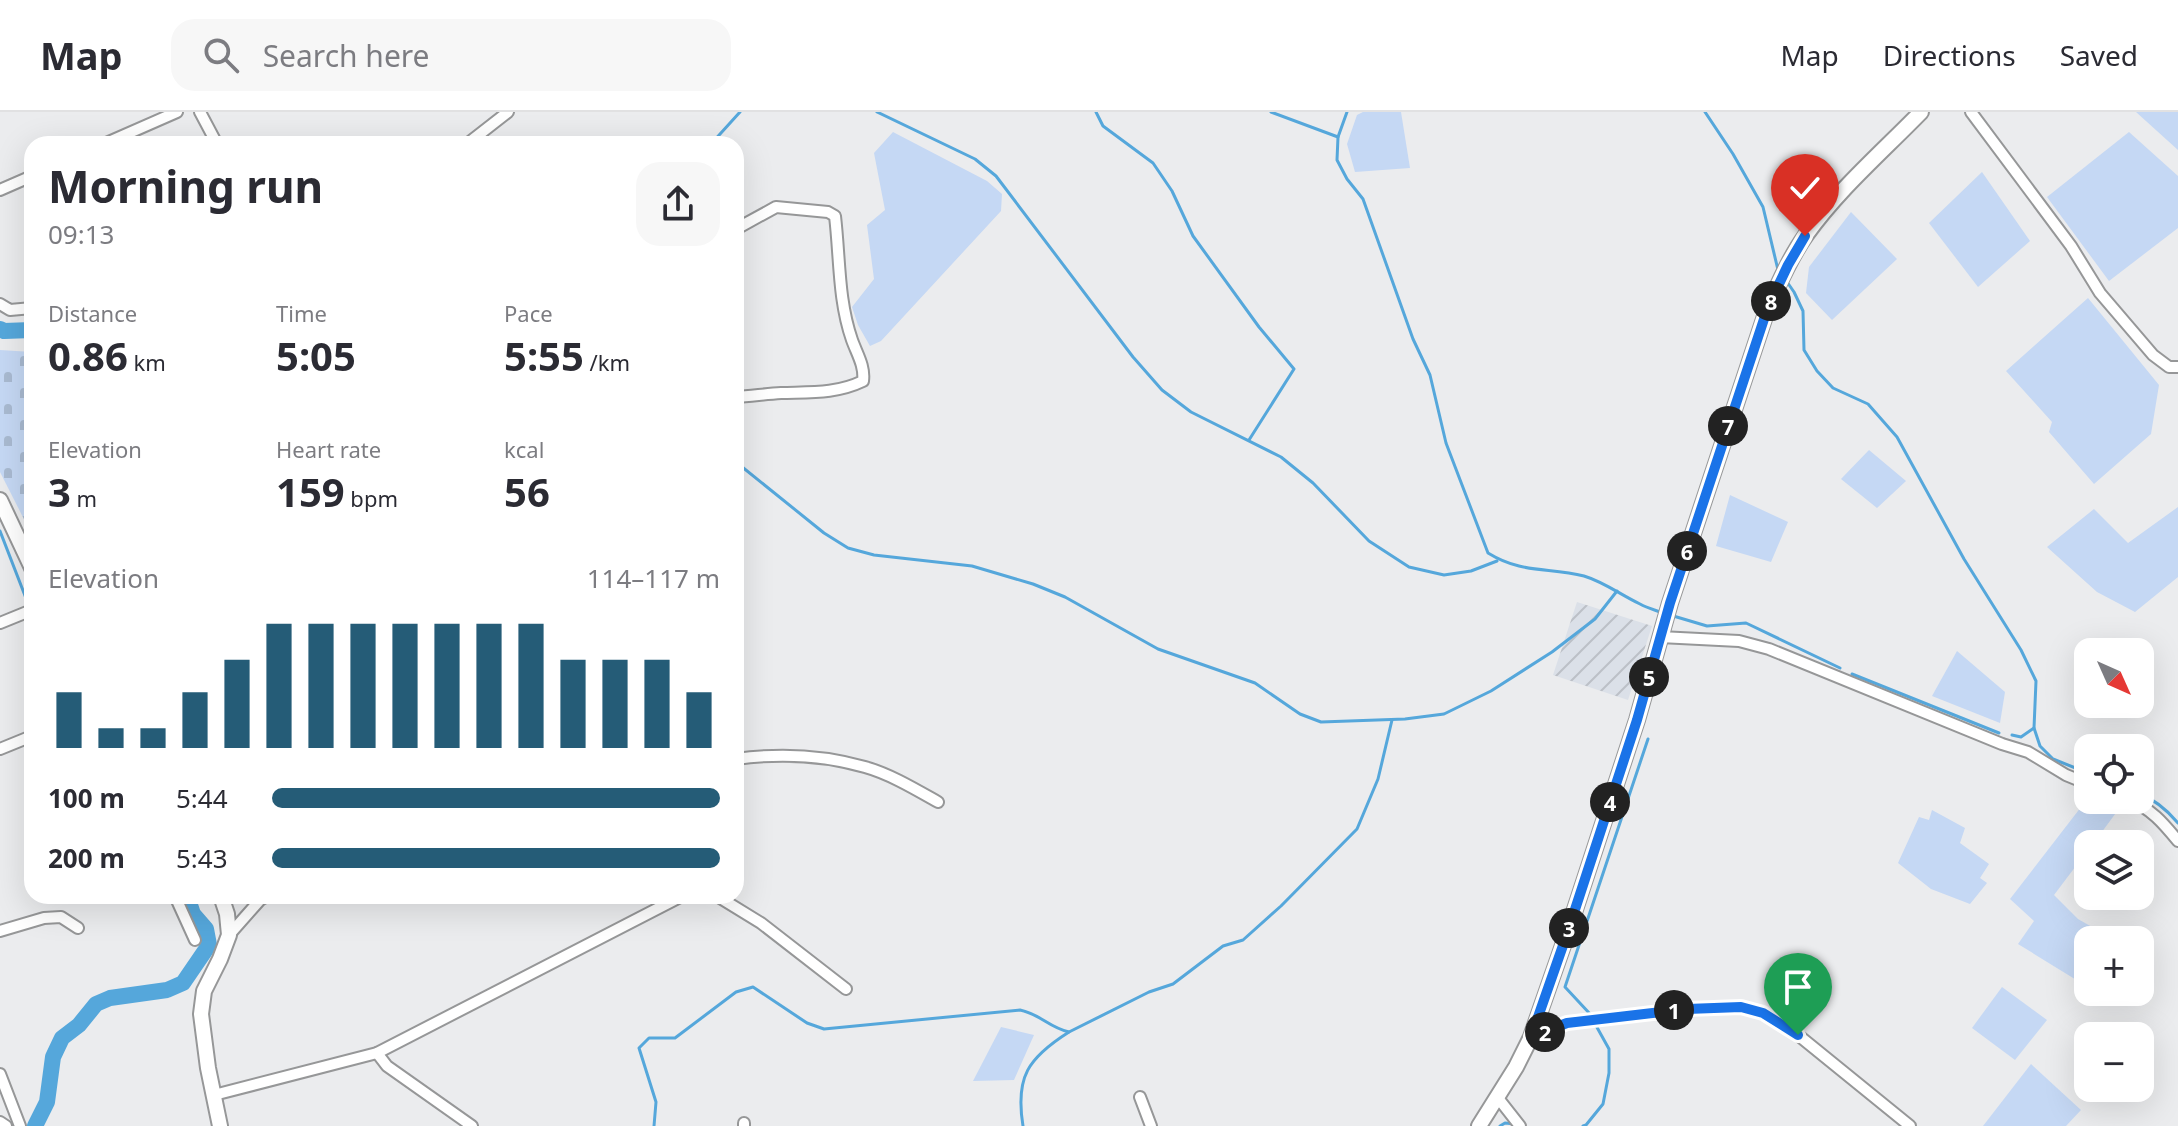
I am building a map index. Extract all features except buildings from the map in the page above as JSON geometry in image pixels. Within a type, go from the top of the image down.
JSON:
[{"type":"main road","points":[[1479,1126],[1531,1037],[1637,720],[1667,614],[1768,307],[1805,236],[1830,205],[1921,112]]},
{"type":"main road","points":[[0,500],[24,551]]},
{"type":"main road","points":[[220,1126],[201,1014],[204,991],[229,935],[224,904]]},
{"type":"street","points":[[122,136],[177,112]]},
{"type":"street","points":[[200,112],[213,136]]},
{"type":"street","points":[[477,136],[508,112]]},
{"type":"street","points":[[1971,112],[2071,246],[2100,293],[2153,355],[2169,367],[2178,367]]},
{"type":"street","points":[[0,190],[24,180]]},
{"type":"street","points":[[744,225],[776,207],[828,212],[835,216],[841,301],[864,370],[863,381],[848,389],[744,396]]},
{"type":"street","points":[[0,304],[10,310],[24,309]]},
{"type":"street","points":[[0,623],[24,613]]},
{"type":"street","points":[[1660,637],[1739,641],[1769,649],[2028,752],[2074,778]]},
{"type":"street","points":[[0,749],[24,739]]},
{"type":"street","points":[[744,759],[805,756],[867,767],[938,802]]},
{"type":"street","points":[[2154,814],[2178,841]]},
{"type":"street","points":[[179,904],[195,940]]},
{"type":"street","points":[[229,935],[256,904]]},
{"type":"street","points":[[214,1095],[377,1053],[666,904]]},
{"type":"street","points":[[730,904],[761,923],[846,989]]},
{"type":"street","points":[[0,931],[44,918],[61,917],[78,928]]},
{"type":"street","points":[[1531,1037],[1567,1023],[1687,1009],[1741,1007],[1763,1013],[1798,1035],[1910,1126]]},
{"type":"street","points":[[377,1053],[387,1066],[472,1126]]},
{"type":"street","points":[[0,1074],[20,1126]]},
{"type":"street","points":[[1140,1097],[1151,1126]]},
{"type":"street","points":[[1498,1098],[1520,1126]]},
{"type":"street","points":[[0,1122],[6,1126]]},
{"type":"shaded area","points":[[1577,602],[1652,626],[1628,700],[1553,675]]},
{"type":"green space","points":[[1363,112],[1401,112],[1410,168],[1355,172],[1347,144],[1357,115]]},
{"type":"green space","points":[[2136,112],[2178,112],[2178,150]]},
{"type":"green space","points":[[893,132],[987,181],[1002,194],[1001,211],[881,341],[870,346],[852,307],[874,279],[867,225],[885,210],[874,153]]},
{"type":"green space","points":[[2129,132],[2178,176],[2178,228],[2109,281],[2047,197]]},
{"type":"green space","points":[[1982,172],[2030,241],[1978,287],[1929,223]]},
{"type":"green space","points":[[1851,212],[1897,259],[1832,320],[1806,293],[1809,267]]},
{"type":"green space","points":[[2088,298],[2159,385],[2151,434],[2094,484],[2049,432],[2052,422],[2006,371]]},
{"type":"green space","points":[[0,350],[24,352],[24,519],[0,472]]},
{"type":"green space","points":[[1869,450],[1906,481],[1877,508],[1841,479]]},
{"type":"green space","points":[[1730,495],[1788,522],[1771,562],[1716,546]]},
{"type":"green space","points":[[2178,507],[2178,577],[2135,612],[2097,592],[2047,547],[2094,509],[2128,543]]},
{"type":"green space","points":[[1957,651],[2005,692],[2000,723],[1932,696]]},
{"type":"green space","points":[[1932,810],[1965,828],[1960,843],[1989,864],[1980,878],[1987,883],[1970,904],[1931,889],[1898,863],[1919,817],[1929,820]]},
{"type":"green space","points":[[2076,814],[2115,814],[2103,830],[2074,830],[2074,869],[2054,895],[2078,919],[2090,926],[2074,926],[2074,979],[2018,944],[2034,921],[2010,899]]},
{"type":"green space","points":[[2002,987],[2047,1020],[2015,1060],[1972,1028]]},
{"type":"green space","points":[[1001,1027],[1034,1035],[1014,1080],[973,1081]]},
{"type":"green space","points":[[2031,1064],[2081,1110],[2066,1126],[1983,1126]]},
{"type":"waterway","points":[[718,136],[740,112]]},
{"type":"waterway","points":[[877,112],[975,159],[996,176],[1133,357],[1162,390],[1191,412],[1281,457],[1313,483],[1369,541],[1409,567],[1444,575],[1471,571],[1497,561]]},
{"type":"waterway","points":[[1096,112],[1103,126],[1153,163],[1172,191],[1193,236],[1259,327],[1294,369],[1249,440]]},
{"type":"waterway","points":[[1271,112],[1338,137]]},
{"type":"waterway","points":[[1347,112],[1338,137],[1337,160],[1363,199],[1413,339],[1430,375],[1446,443],[1488,553],[1524,567],[1584,576],[1663,613]]},
{"type":"waterway","points":[[1705,112],[1763,207],[1778,270]]},
{"type":"waterway","points":[[1785,279],[1803,311],[1804,350],[1817,371],[1833,388],[1868,404],[1897,437],[2036,681],[2034,728],[2040,746],[2053,759],[2074,767]]},
{"type":"waterway","points":[[0,329],[24,330]]},
{"type":"waterway","points":[[744,468],[824,533],[848,548],[874,555],[972,566],[1033,584],[1065,597],[1158,649],[1255,683],[1300,714],[1321,722],[1405,719],[1444,714],[1491,691],[1552,652],[1595,619],[1617,591]]},
{"type":"waterway","points":[[0,531],[24,593]]},
{"type":"waterway","points":[[1670,615],[1707,626],[1746,623],[1840,668]]},
{"type":"waterway","points":[[1852,674],[1999,733]]},
{"type":"waterway","points":[[654,1126],[656,1102],[639,1048],[649,1038],[675,1038],[736,992],[753,987],[807,1023],[824,1029],[1020,1010],[1069,1032],[1149,992],[1173,984],[1223,946],[1243,940],[1357,829],[1378,779],[1392,720]]},
{"type":"waterway","points":[[2012,735],[2021,737],[2034,728]]},
{"type":"waterway","points":[[1591,1015],[1565,987],[1648,739]]},
{"type":"waterway","points":[[2154,801],[2178,823]]},
{"type":"waterway","points":[[35,1126],[47,1102],[53,1057],[62,1038],[79,1025],[96,1004],[110,998],[167,990],[183,983],[209,945],[206,929],[193,914],[190,904]]},
{"type":"waterway","points":[[1583,1126],[1603,1104],[1609,1073],[1609,1049],[1594,1022]]},
{"type":"waterway","points":[[1023,1126],[1021,1094],[1028,1070],[1043,1051],[1069,1032]]},
{"type":"waterway","points":[[1500,1126],[1515,1124]]},
{"type":"route","points":[[1798,1035],[1763,1013],[1741,1007],[1687,1009],[1567,1023],[1531,1037],[1637,720],[1670,603],[1768,307],[1805,236]]}]
